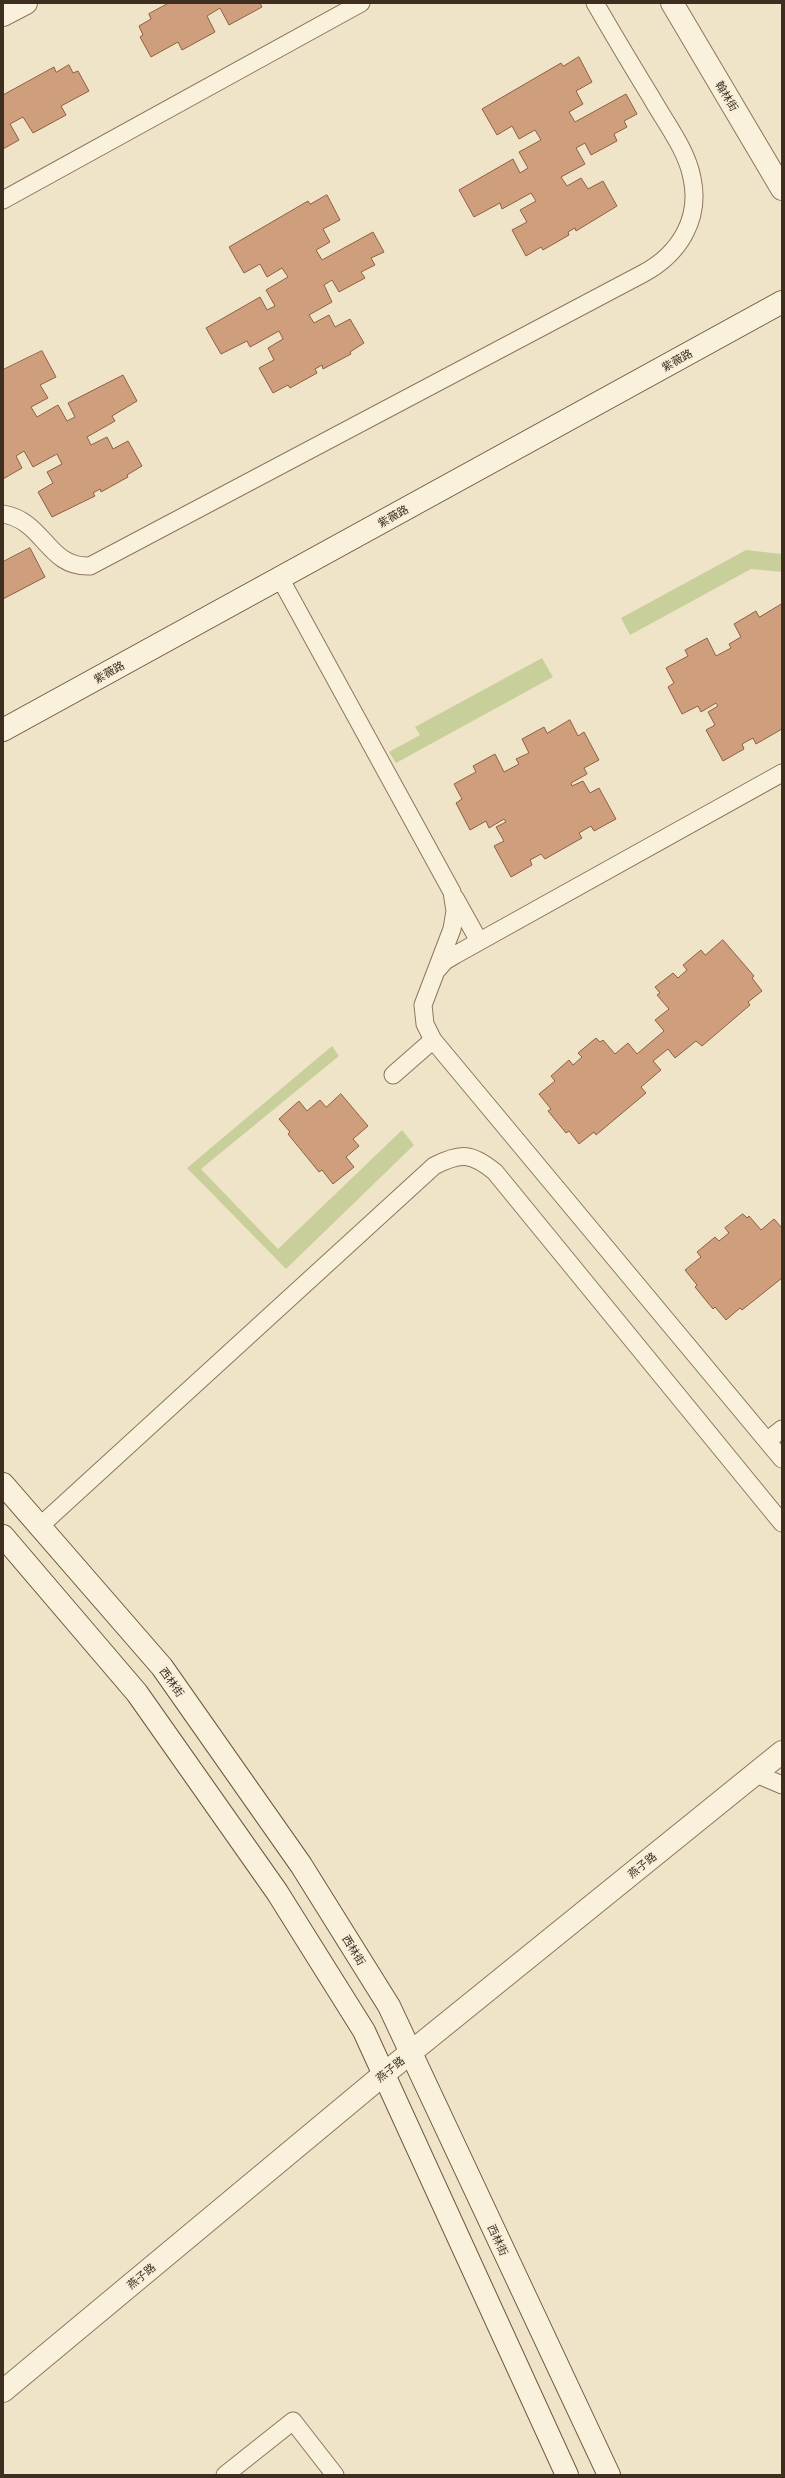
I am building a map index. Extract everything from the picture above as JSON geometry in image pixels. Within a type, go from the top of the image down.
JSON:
[{"type":"main road","points":[[3,15],[26,3]]},
{"type":"main road","name":"翰林街","points":[[672,3],[782,189]]},
{"type":"main road","name":"紫薇路","points":[[3,730],[782,302]]},
{"type":"main road","name":"西林街","points":[[3,1484],[162,1667],[301,1865],[389,2006],[609,2475]]},
{"type":"main road","points":[[3,1536],[137,1693],[277,1892],[364,2031],[567,2475]]},
{"type":"main road","name":"燕子路","points":[[3,2391],[384,2074],[782,1752]]},
{"type":"lane","points":[[3,200],[361,3]]},
{"type":"lane","points":[[3,514],[14,516],[33,527],[66,563],[90,566],[644,273],[670,256],[682,240],[692,218],[694,202],[692,178],[680,148],[595,3]]},
{"type":"lane","points":[[280,578],[479,941]]},
{"type":"lane","points":[[434,974],[445,961],[479,941],[782,773]]},
{"type":"lane","points":[[452,892],[455,911],[452,929],[423,1005],[425,1024],[433,1040],[782,1459]]},
{"type":"lane","points":[[393,1075],[433,1040]]},
{"type":"lane","points":[[40,1526],[434,1166],[454,1156],[471,1157],[484,1163],[495,1172],[782,1523]]},
{"type":"lane","points":[[767,1442],[782,1429]]},
{"type":"lane","points":[[756,1774],[782,1785]]},
{"type":"lane","points":[[225,2475],[292,2421],[335,2475]]},
{"type":"green space","points":[[746,550],[782,554],[782,572],[751,569],[630,635],[621,618]]},
{"type":"green space","points":[[542,658],[553,677],[396,763],[389,752],[420,735],[415,727]]},
{"type":"green space","points":[[332,1046],[339,1056],[201,1169],[278,1249],[402,1130],[414,1145],[286,1269],[187,1168]]},
{"type":"building","points":[[169,3],[260,3],[262,7],[229,25],[220,8],[207,16],[215,32],[182,50],[178,42],[151,57],[140,37],[143,35],[139,26],[151,19],[149,14]]},
{"type":"building","points":[[579,57],[592,82],[576,91],[583,104],[569,112],[575,122],[626,94],[637,114],[624,121],[627,127],[614,134],[617,141],[591,155],[585,143],[576,148],[585,164],[561,177],[567,186],[581,178],[588,189],[603,181],[617,206],[576,231],[575,228],[568,232],[569,235],[543,250],[541,247],[526,256],[512,230],[527,222],[520,210],[536,201],[531,193],[502,209],[500,203],[474,217],[459,190],[513,159],[520,173],[528,168],[519,152],[541,140],[535,130],[519,139],[512,126],[497,135],[482,109],[561,63],[563,66]]},
{"type":"building","points":[[69,65],[73,73],[78,71],[89,91],[61,106],[66,115],[33,133],[23,117],[10,124],[19,140],[3,149],[3,95],[54,67],[56,72]]},
{"type":"building","points":[[327,195],[340,220],[323,229],[330,242],[316,250],[322,260],[373,232],[384,252],[371,258],[375,265],[361,272],[365,278],[339,292],[332,280],[324,285],[332,302],[309,315],[314,323],[329,315],[335,327],[350,319],[364,343],[350,352],[351,354],[323,369],[322,365],[315,369],[317,373],[290,388],[288,385],[273,393],[259,368],[274,360],[268,348],[283,339],[279,331],[250,347],[247,341],[221,354],[206,328],[260,297],[267,310],[275,306],[266,290],[288,277],[282,268],[267,277],[260,264],[244,273],[229,247],[308,201],[310,204]]},
{"type":"building","points":[[42,351],[56,377],[40,385],[48,398],[31,407],[37,417],[58,405],[67,421],[75,417],[68,403],[123,375],[137,401],[112,416],[115,421],[87,437],[91,445],[107,437],[113,449],[128,441],[142,466],[127,475],[128,477],[101,492],[100,489],[93,493],[95,496],[52,517],[38,492],[53,483],[47,472],[62,464],[57,454],[33,467],[24,451],[16,456],[22,468],[3,479],[3,370]]},
{"type":"building","points":[[30,548],[45,577],[3,599],[3,562]]},
{"type":"building","points":[[782,604],[782,729],[756,744],[753,738],[742,744],[744,749],[723,761],[706,730],[715,725],[708,712],[718,706],[716,703],[701,712],[698,706],[682,714],[668,687],[674,683],[666,668],[688,656],[685,650],[707,638],[716,656],[731,648],[729,644],[741,637],[734,624],[756,611],[759,617]]},
{"type":"building","points":[[570,720],[578,736],[584,732],[599,760],[584,768],[587,774],[571,783],[572,786],[583,781],[590,793],[599,788],[616,819],[594,831],[591,826],[579,833],[582,838],[545,859],[541,854],[530,860],[532,865],[511,877],[494,846],[504,841],[496,827],[506,822],[504,819],[489,828],[486,821],[470,830],[456,803],[462,799],[454,784],[476,772],[473,766],[495,754],[504,772],[519,764],[516,759],[529,753],[522,739],[544,727],[547,733]]},
{"type":"building","points":[[723,940],[754,976],[752,978],[762,991],[748,1002],[750,1005],[702,1046],[696,1041],[675,1058],[668,1049],[653,1061],[661,1070],[641,1087],[646,1093],[596,1135],[594,1132],[579,1144],[569,1131],[566,1133],[548,1111],[551,1109],[539,1094],[555,1081],[551,1076],[569,1060],[573,1065],[582,1057],[578,1053],[596,1038],[600,1042],[603,1040],[615,1054],[628,1043],[637,1054],[664,1031],[655,1020],[669,1009],[657,995],[660,993],[655,987],[673,973],[678,978],[687,970],[683,965],[701,950],[705,955]]},
{"type":"building","points":[[341,1094],[368,1126],[353,1139],[359,1146],[346,1157],[354,1167],[333,1184],[322,1170],[319,1172],[288,1134],[290,1132],[279,1119],[299,1101],[307,1111],[320,1100],[326,1107]]},
{"type":"building","points":[[743,1214],[747,1218],[749,1216],[761,1230],[774,1219],[782,1228],[782,1278],[742,1310],[740,1308],[726,1320],[715,1307],[713,1309],[695,1287],[697,1285],[685,1270],[701,1257],[697,1252],[715,1237],[719,1241],[729,1233],[725,1228]]}]
